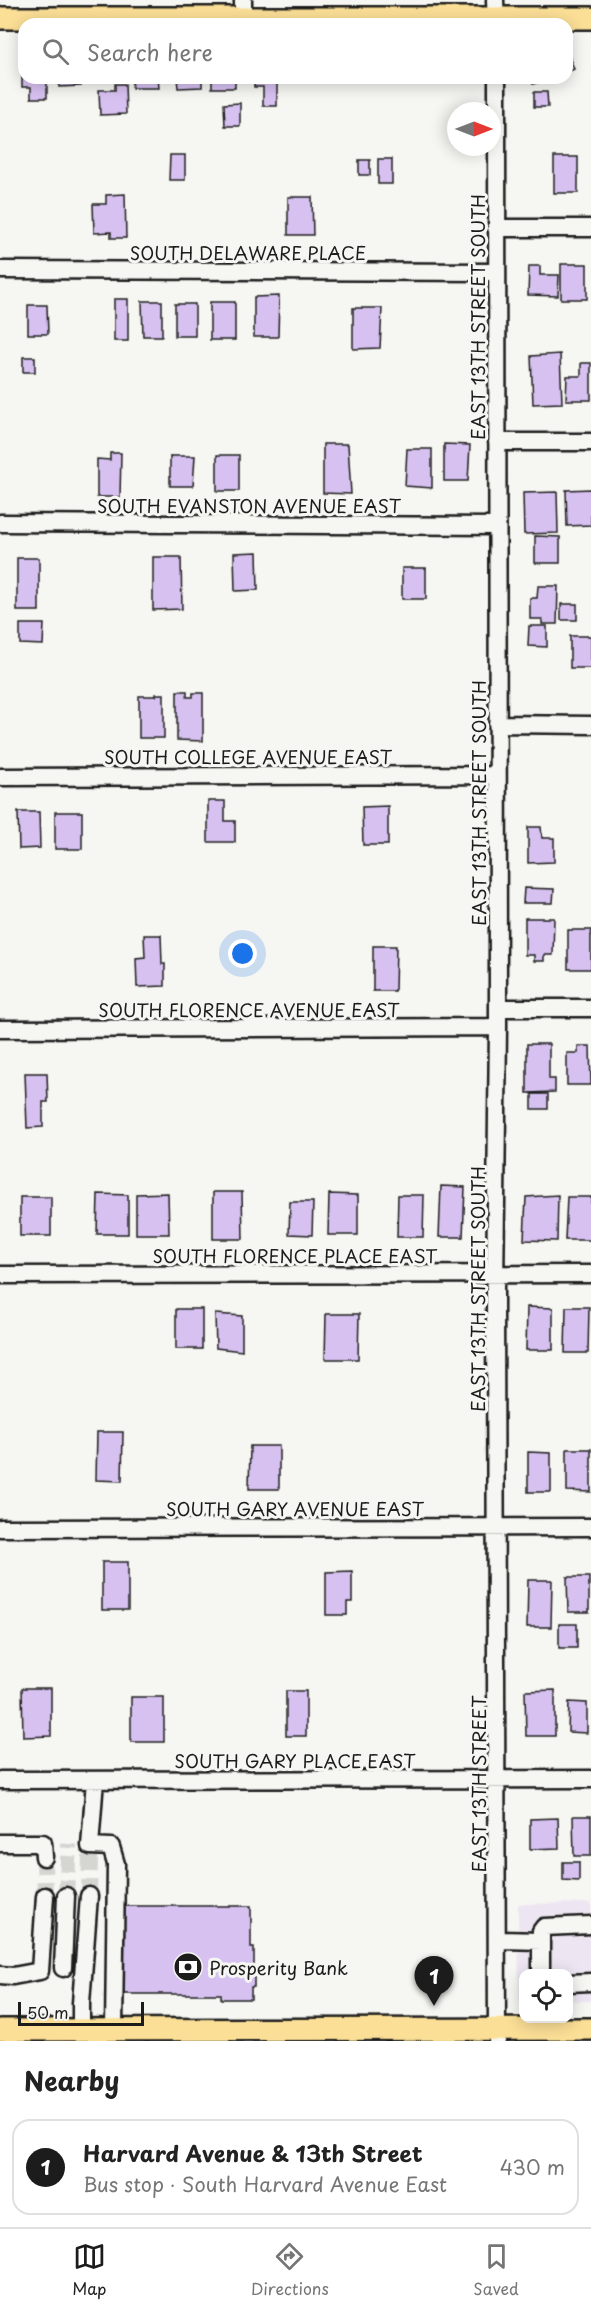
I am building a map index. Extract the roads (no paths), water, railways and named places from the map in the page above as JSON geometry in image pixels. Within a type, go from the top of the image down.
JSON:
[{"type":"main road","points":[[0,18],[243,8],[591,18]]},
{"type":"main road","points":[[0,2030],[114,2030],[230,2035],[533,2035],[564,2024],[591,2029]]},
{"type":"street","name":"EAST 13TH STREET SOUTH","points":[[496,1527],[498,1008],[495,272],[497,84]]},
{"type":"street","points":[[496,228],[591,228]]},
{"type":"street","name":"SOUTH DELAWARE PLACE","points":[[0,270],[495,272]]},
{"type":"street","points":[[497,442],[591,442]]},
{"type":"street","name":"SOUTH EVANSTON AVENUE EAST","points":[[0,523],[497,526]]},
{"type":"street","points":[[497,724],[591,725]]},
{"type":"street","name":"SOUTH COLLEGE AVENUE EAST","points":[[0,777],[497,775]]},
{"type":"street","points":[[498,1008],[591,1008]]},
{"type":"street","name":"SOUTH FLORENCE AVENUE EAST","points":[[0,1029],[498,1027]]},
{"type":"street","name":"SOUTH FLORENCE PLACE EAST","points":[[0,1275],[591,1274]]},
{"type":"street","name":"EAST 13TH STREET","points":[[496,1527],[497,2035]]},
{"type":"street","name":"SOUTH GARY AVENUE EAST","points":[[0,1528],[591,1527]]},
{"type":"street","name":"SOUTH GARY PLACE EAST","points":[[0,1780],[591,1779]]},
{"type":"street","points":[[95,1780],[86,1848],[111,1847],[116,1864],[114,2030]]},
{"type":"street","points":[[0,1843],[48,1848]]},
{"type":"street","points":[[40,1971],[45,1896]]},
{"type":"street","points":[[63,1968],[66,1896]]},
{"type":"street","points":[[81,2030],[89,1896]]},
{"type":"street","points":[[541,1969],[541,1931],[547,1925],[591,1925]]},
{"type":"street","points":[[498,1940],[541,1941]]},
{"type":"street","points":[[0,1975],[84,1964]]},
{"type":"street","points":[[573,1983],[591,1982]]},
{"type":"tunnel","points":[[66,1896],[69,1844]]},
{"type":"tunnel","points":[[89,1896],[90,1855]]},
{"type":"tunnel","points":[[44,1857],[45,1896]]},
{"type":"place","name":"Prosperity Bank","points":[[188,1967]]},
{"type":"place","name":"Harvard Avenue & 13th Street","points":[[434,2006]]}]
